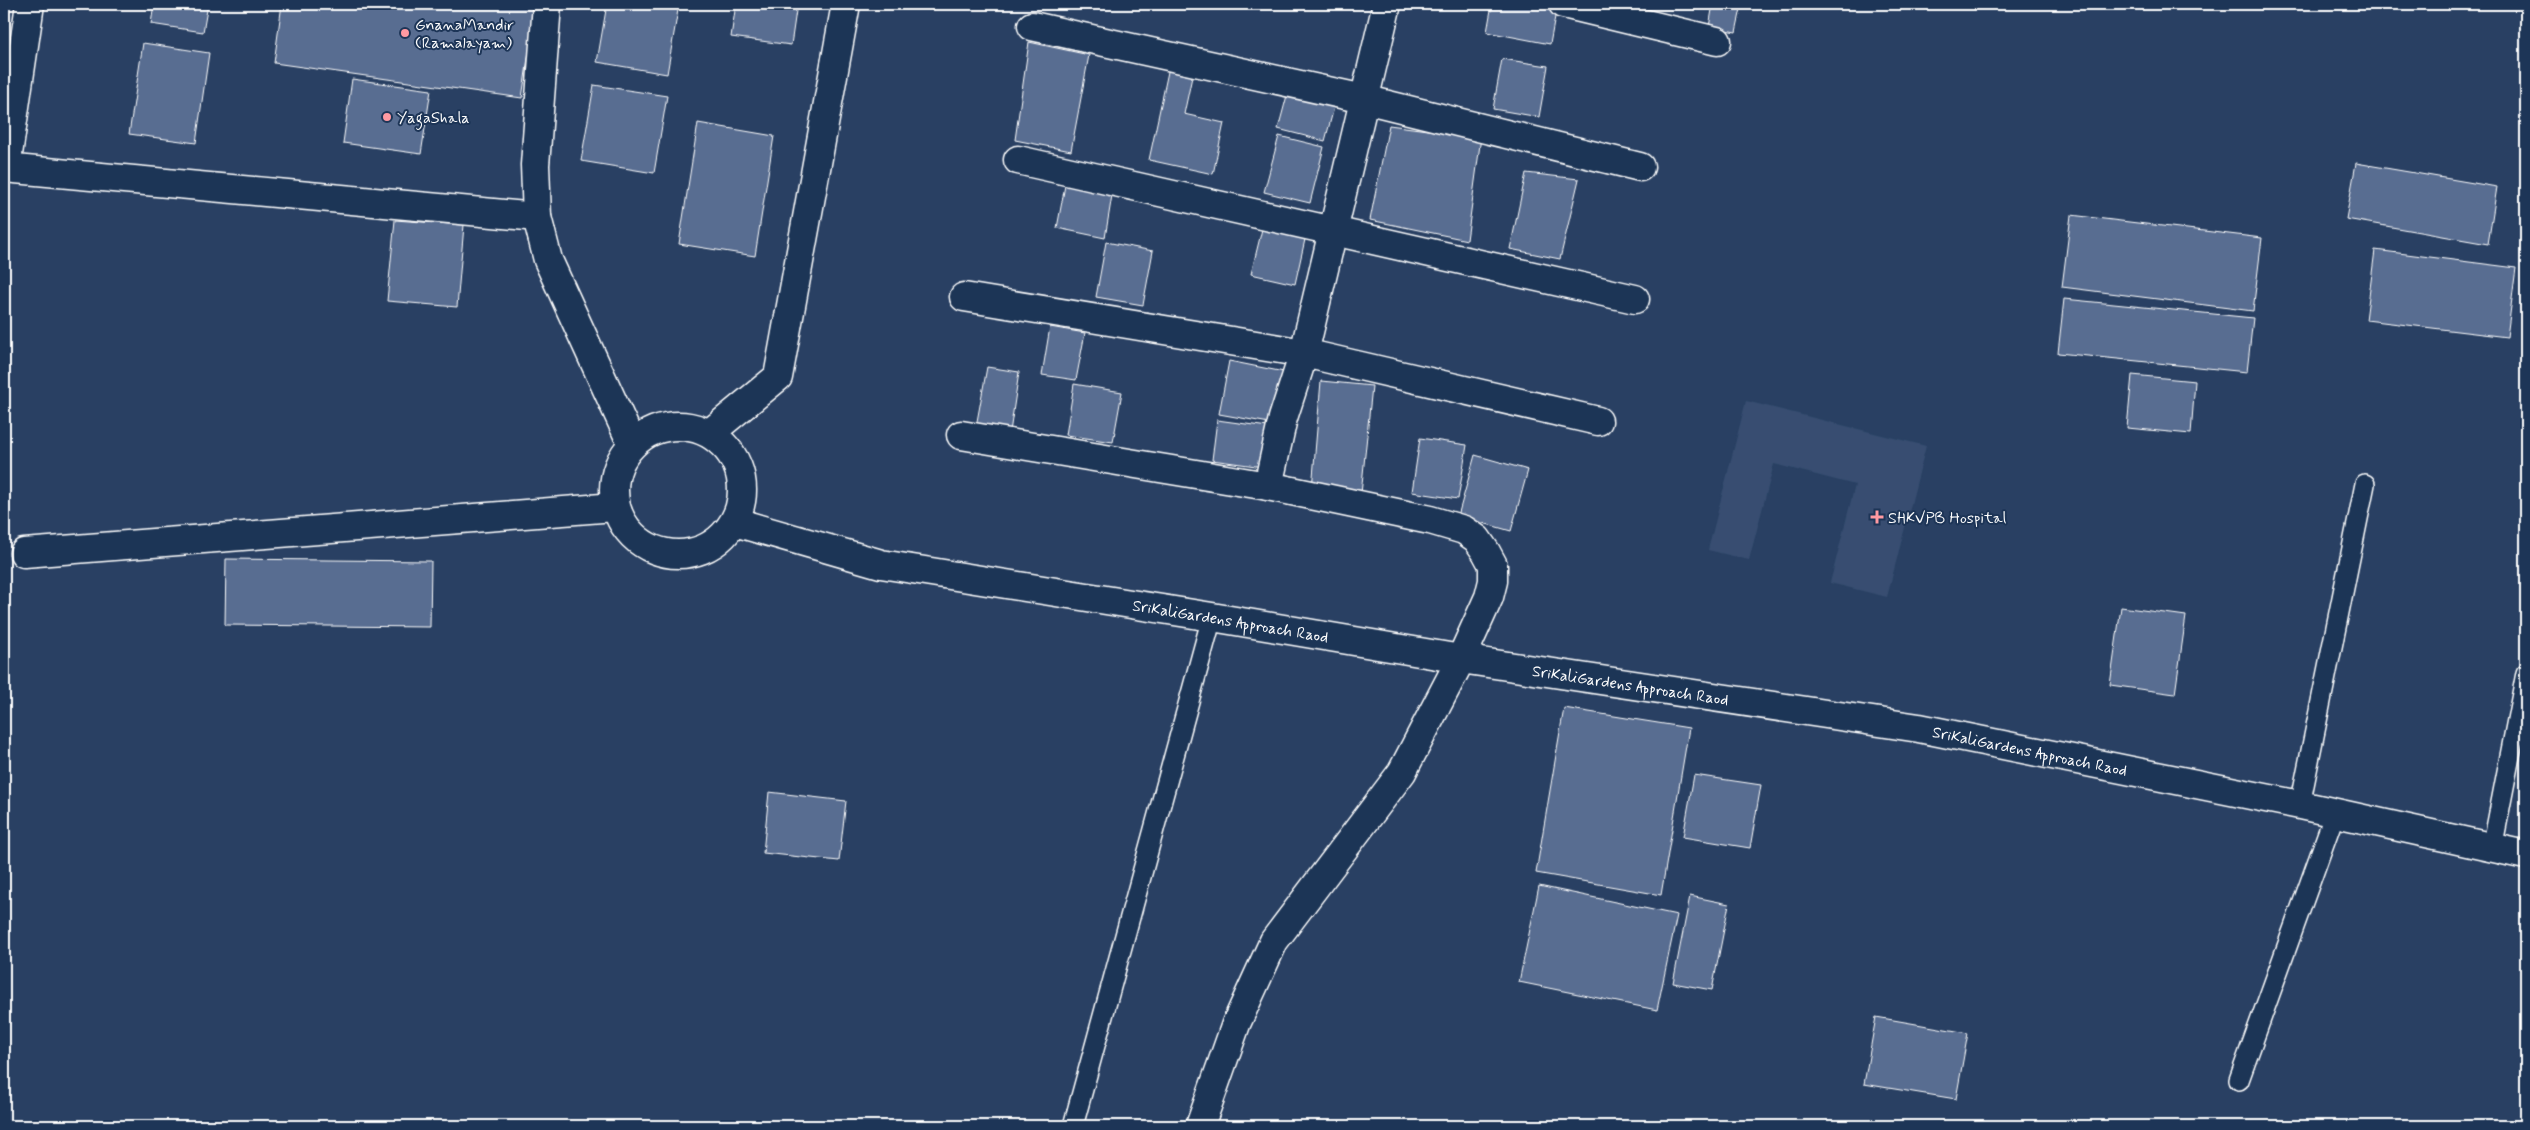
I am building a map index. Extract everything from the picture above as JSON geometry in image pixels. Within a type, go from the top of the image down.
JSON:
[{"type":"street","points":[[30,4],[5,168],[537,217]]},
{"type":"street","points":[[547,4],[534,165],[537,217],[548,260],[632,444]]},
{"type":"street","points":[[710,433],[778,377],[846,4]]},
{"type":"street","points":[[1268,486],[1283,418],[1304,353],[1387,4]]},
{"type":"street","points":[[1563,4],[1717,41]]},
{"type":"street","points":[[1032,26],[1364,99],[1640,167]]},
{"type":"street","points":[[1018,160],[1635,299]]},
{"type":"street","points":[[964,297],[1304,353],[1598,421]]},
{"type":"street","points":[[670,426],[691,426],[710,433],[726,446],[737,463],[743,483],[742,503],[735,522],[722,538],[704,550],[683,554],[660,552],[640,543],[629,532],[624,526],[615,506],[613,484],[619,462],[632,444],[651,432],[670,426]]},
{"type":"street","points":[[961,435],[1268,486],[1430,520],[1464,530],[1478,539],[1493,565],[1493,581],[1489,597],[1461,659],[1402,772],[1274,941],[1236,1024],[1200,1126]]},
{"type":"street","points":[[24,553],[615,506]]},
{"type":"street","name":"SriKaliGardens Approach Raod","points":[[735,522],[881,564],[1212,616],[1461,659],[1919,728],[2300,805],[2526,855]]},
{"type":"lane","points":[[2300,805],[2364,484]]},
{"type":"lane","points":[[1073,1126],[1212,616]]},
{"type":"lane","points":[[2492,849],[2526,673]]},
{"type":"lane","points":[[2239,1080],[2335,813]]},
{"type":"shaded area","name":"SHKVPB Hospital","points":[[1746,401],[1926,446],[1887,597],[1830,583],[1855,485],[1774,464],[1749,560],[1708,550]]},
{"type":"building","points":[[154,4],[208,4],[203,32],[151,24]]},
{"type":"building","name":"GnanaMandir (Ramalayam)","points":[[282,4],[536,4],[522,98],[274,63]]},
{"type":"building","points":[[607,4],[679,4],[667,74],[597,62]]},
{"type":"building","points":[[736,4],[797,4],[791,45],[731,37]]},
{"type":"building","points":[[1228,4],[1252,4],[1251,9]]},
{"type":"building","points":[[1492,4],[1557,6],[1550,44],[1487,32]]},
{"type":"building","points":[[1713,4],[1742,4],[1736,32],[1709,27]]},
{"type":"building","points":[[1029,42],[1089,55],[1071,151],[1015,140]]},
{"type":"building","points":[[143,43],[209,53],[196,143],[129,134]]},
{"type":"building","points":[[1502,59],[1548,66],[1539,117],[1493,109]]},
{"type":"building","points":[[1169,67],[1193,72],[1184,114],[1224,123],[1213,174],[1149,160]]},
{"type":"building","name":"YagaShala","points":[[352,79],[431,90],[421,154],[343,143]]},
{"type":"building","points":[[594,85],[667,96],[654,173],[581,161]]},
{"type":"building","points":[[1289,88],[1336,100],[1325,141],[1278,129]]},
{"type":"building","points":[[698,123],[774,136],[755,256],[679,244]]},
{"type":"building","points":[[1389,125],[1481,137],[1467,240],[1370,220]]},
{"type":"building","points":[[1279,136],[1324,147],[1310,203],[1264,192]]},
{"type":"building","points":[[2356,163],[2497,187],[2488,244],[2346,219]]},
{"type":"building","points":[[1526,173],[1579,179],[1560,259],[1510,249]]},
{"type":"building","points":[[1066,180],[1113,189],[1105,238],[1057,228]]},
{"type":"building","points":[[2071,215],[2262,238],[2253,311],[2062,287]]},
{"type":"building","points":[[395,220],[464,225],[457,307],[387,301]]},
{"type":"building","points":[[1263,225],[1306,235],[1295,284],[1251,274]]},
{"type":"building","points":[[1106,242],[1153,251],[1143,305],[1096,297]]},
{"type":"building","points":[[2375,250],[2516,268],[2507,337],[2366,320]]},
{"type":"building","points":[[2064,299],[2253,318],[2247,372],[2058,353]]},
{"type":"building","points":[[1050,327],[1085,333],[1076,380],[1042,375]]},
{"type":"building","points":[[1229,361],[1284,372],[1275,424],[1219,414]]},
{"type":"building","points":[[987,367],[1019,372],[1010,432],[976,427]]},
{"type":"building","points":[[2132,375],[2195,381],[2191,434],[2127,428]]},
{"type":"building","points":[[1321,381],[1372,386],[1361,494],[1312,489]]},
{"type":"building","points":[[1074,384],[1122,392],[1113,442],[1066,435]]},
{"type":"building","points":[[1217,420],[1268,427],[1263,467],[1212,460]]},
{"type":"building","points":[[1420,438],[1467,445],[1458,499],[1412,492]]},
{"type":"building","points":[[1475,455],[1528,470],[1511,531],[1458,516]]},
{"type":"building","points":[[226,559],[431,561],[430,627],[225,625]]},
{"type":"building","points":[[2121,607],[2186,616],[2175,694],[2110,685]]},
{"type":"building","points":[[1564,708],[1689,728],[1661,895],[1536,873]]},
{"type":"building","points":[[1694,775],[1761,785],[1750,848],[1683,837]]},
{"type":"building","points":[[769,792],[846,801],[839,861],[763,853]]},
{"type":"building","points":[[1539,886],[1677,915],[1657,1010],[1519,982]]},
{"type":"building","points":[[1690,896],[1729,904],[1712,990],[1673,983]]},
{"type":"building","points":[[1876,1017],[1968,1033],[1956,1099],[1864,1084]]},
{"type":"place","name":"GnanaMandir (Ramalayam)","points":[[405,33]]},
{"type":"place","name":"YagaShala","points":[[387,117]]},
{"type":"place","name":"SHKVPB Hospital","points":[[1877,517]]}]
